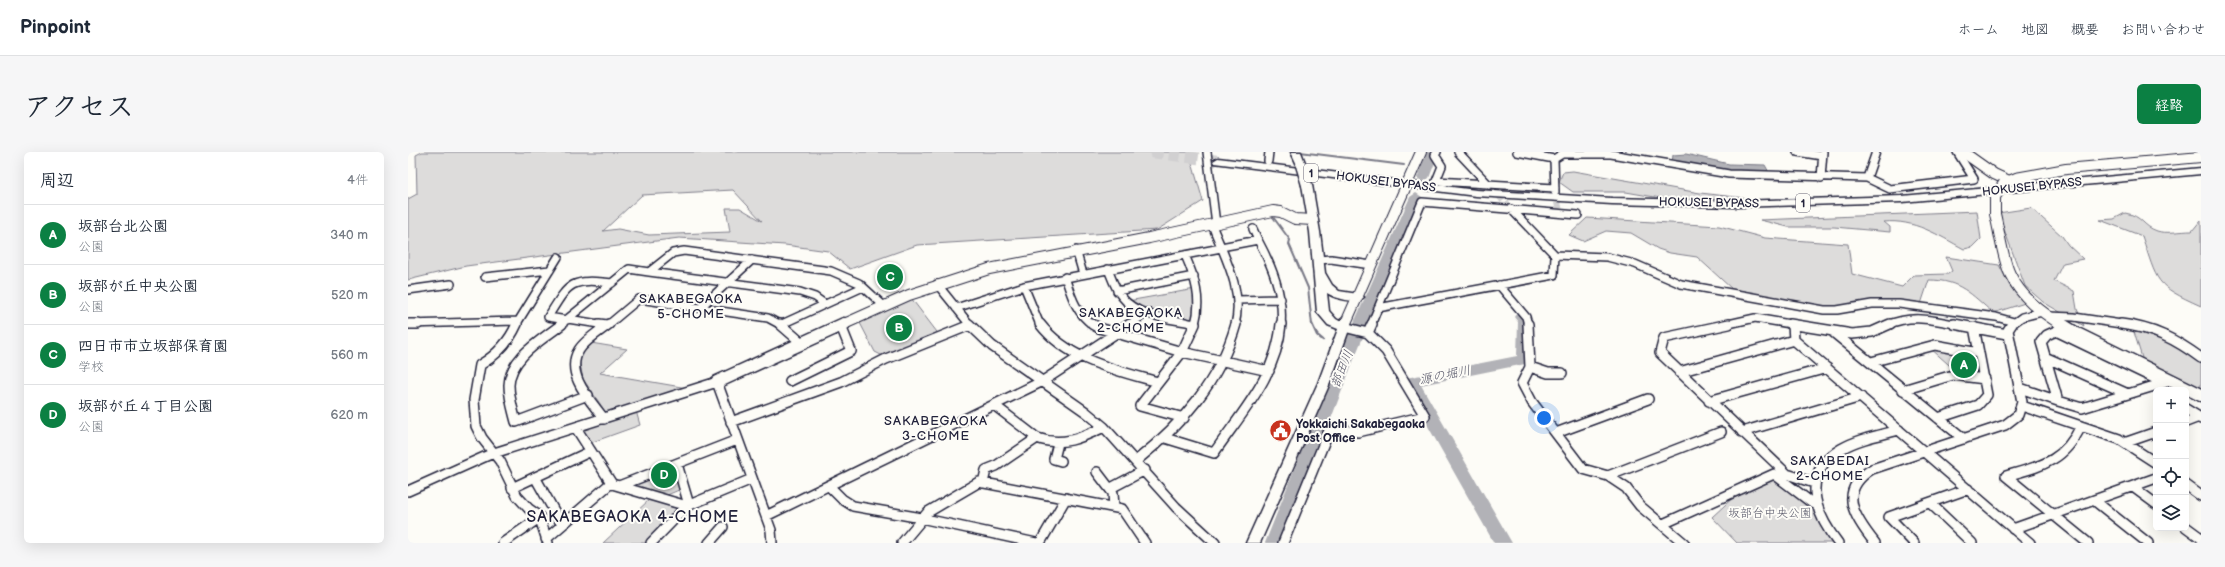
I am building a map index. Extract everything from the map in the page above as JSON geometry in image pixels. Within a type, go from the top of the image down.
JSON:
[{"type":"highway","name":"HOKUSEI BYPASS","points":[[1218,161],[1476,193],[1612,201],[1783,204],[1947,196],[2201,171]]},
{"type":"main road","points":[[1253,543],[1348,328],[1332,322],[1323,312],[1313,220],[1302,165],[1296,152]]},
{"type":"main road","points":[[1318,265],[1327,289],[1332,294],[1358,297]]},
{"type":"street","points":[[1136,461],[1165,438],[1184,418],[1224,362],[1233,339],[1237,318],[1238,300],[1234,278],[1221,247],[1214,224],[1211,187],[1212,177],[1207,152]]},
{"type":"street","points":[[1268,161],[1269,152]]},
{"type":"street","points":[[1283,543],[1330,428],[1358,432],[1425,416],[1386,351],[1365,332],[1348,328],[1358,297],[1382,235],[1421,152]]},
{"type":"street","points":[[1437,152],[1435,155],[1442,166],[1436,181],[1555,190],[1554,159]]},
{"type":"street","points":[[1458,152],[1490,186]]},
{"type":"street","points":[[1517,152],[1554,159],[1562,154],[1611,154],[1729,174],[1821,178],[1867,178],[1890,188],[1974,179],[1957,152]]},
{"type":"street","points":[[1797,152],[1823,154],[1821,178]]},
{"type":"street","points":[[1867,178],[1876,152]]},
{"type":"street","points":[[1963,152],[2005,182]]},
{"type":"street","points":[[2201,157],[2046,172],[2005,182],[1998,190],[1994,200],[1995,214],[2009,273],[2022,293],[2045,314],[2077,334],[2201,395]]},
{"type":"street","points":[[1365,332],[1378,308],[1422,202],[1510,209],[1559,211],[1578,215]]},
{"type":"street","points":[[1510,209],[1554,255],[1607,258],[1635,264],[1681,284],[1830,311],[1846,310],[1870,304],[1910,304],[1980,315],[1995,315],[2014,322]]},
{"type":"street","points":[[408,491],[495,453],[716,382],[803,344],[884,306],[937,284],[990,268],[1269,212],[1281,212],[1295,219],[1313,220]]},
{"type":"street","points":[[1165,438],[1214,453],[1269,371],[1280,335],[1281,299],[1275,273],[1268,256],[1253,229]]},
{"type":"street","points":[[956,308],[1024,286],[1258,240]]},
{"type":"street","points":[[1076,250],[1083,274]]},
{"type":"street","points":[[649,272],[670,255],[679,251],[824,269],[846,276],[863,287],[884,306]]},
{"type":"street","points":[[1184,418],[1140,406],[1182,352],[1195,324],[1198,302],[1194,276],[1185,254]]},
{"type":"street","points":[[1378,308],[1554,275],[1554,255]]},
{"type":"street","points":[[558,257],[536,295],[518,321],[511,337],[493,356],[480,365],[473,394],[476,425],[479,434],[504,466],[512,488],[528,509],[539,518],[547,541],[562,525],[615,484],[677,464],[737,440]]},
{"type":"street","points":[[1318,265],[1331,259],[1371,265]]},
{"type":"street","points":[[701,307],[752,260]]},
{"type":"street","points":[[1108,269],[1117,291],[1129,304],[1148,312],[1195,324]]},
{"type":"street","points":[[485,277],[550,270]]},
{"type":"street","points":[[588,395],[516,422],[509,389],[509,377],[513,367],[523,355],[629,270],[800,292],[815,297],[825,304]]},
{"type":"street","points":[[1117,291],[1194,276]]},
{"type":"street","points":[[1065,278],[1074,304],[1081,316],[1091,324],[1114,334],[1182,352],[1269,371]]},
{"type":"street","points":[[607,325],[548,317],[567,286],[576,281],[584,280],[612,283]]},
{"type":"street","points":[[408,290],[451,284]]},
{"type":"street","points":[[937,284],[970,325],[1007,358],[1043,381],[1104,427],[1145,470],[1176,507],[1215,543]]},
{"type":"street","points":[[1499,285],[1526,317],[1528,322],[1530,367],[1522,383],[1532,402],[1583,469],[1608,476],[1626,488],[1640,506],[1684,543]]},
{"type":"street","points":[[1024,286],[1042,327],[1060,344],[1097,364],[1158,382]]},
{"type":"street","points":[[782,324],[863,287]]},
{"type":"street","points":[[604,419],[578,381],[574,360],[578,349],[639,299],[764,316],[782,324],[803,344]]},
{"type":"street","points":[[1238,300],[1281,299]]},
{"type":"street","points":[[766,516],[1043,381],[1148,312]]},
{"type":"street","points":[[1875,543],[1862,528],[1853,509],[1851,496],[1855,483],[1865,472],[2005,425],[2018,415],[2022,406],[2020,388],[2007,334],[2009,327],[2021,317],[2045,314],[2144,327],[2178,341],[2201,358]]},
{"type":"street","points":[[1814,482],[1787,474],[1709,401],[1660,353],[1664,338],[1755,318],[1833,332],[1867,333],[1877,330],[1896,320],[1924,318],[2007,334]]},
{"type":"street","points":[[408,324],[518,321]]},
{"type":"street","points":[[731,422],[841,382],[886,359],[970,325]]},
{"type":"street","points":[[1793,325],[1794,340],[2030,543]]},
{"type":"street","points":[[790,381],[851,351],[841,326]]},
{"type":"street","points":[[1938,418],[1982,403],[1987,391],[1974,327]]},
{"type":"street","points":[[2058,400],[2041,342],[2048,335],[2056,331],[2164,383],[2157,387]]},
{"type":"street","points":[[1833,332],[1964,439]]},
{"type":"street","points":[[1679,372],[1794,340]]},
{"type":"street","points":[[1871,362],[1935,345],[1979,353]]},
{"type":"street","points":[[2045,357],[2128,394]]},
{"type":"street","points":[[1530,367],[1548,373],[1562,373]]},
{"type":"street","points":[[1709,401],[1827,368]]},
{"type":"street","points":[[1903,390],[1953,375],[1985,379]]},
{"type":"street","points":[[716,382],[771,530],[772,543]]},
{"type":"street","points":[[2020,388],[2082,408],[2128,394],[2153,389]]},
{"type":"street","points":[[1742,432],[1861,397]]},
{"type":"street","points":[[1556,433],[1648,399]]},
{"type":"street","points":[[994,405],[1037,438],[1058,443],[1076,440],[1104,427]]},
{"type":"street","points":[[2022,406],[2127,442],[2153,461]]},
{"type":"street","points":[[2189,412],[2200,418]]},
{"type":"street","points":[[2189,421],[2200,418]]},
{"type":"street","points":[[2081,426],[2076,438],[2066,453],[2054,460],[2006,476],[2088,543]]},
{"type":"street","points":[[576,428],[615,484],[688,506]]},
{"type":"street","points":[[1838,543],[1827,528],[1817,504],[1814,482],[1819,468],[1831,455],[1844,447],[1899,430]]},
{"type":"street","points":[[1608,476],[1721,432]]},
{"type":"street","points":[[2127,442],[2153,433]]},
{"type":"street","points":[[983,483],[986,470],[996,466],[1037,438]]},
{"type":"street","points":[[1058,443],[1054,459],[1061,461]]},
{"type":"street","points":[[512,488],[591,451]]},
{"type":"street","points":[[677,464],[688,506]]},
{"type":"street","points":[[1111,488],[1145,470]]},
{"type":"street","points":[[1097,472],[1111,488],[1116,500],[1114,507]]},
{"type":"street","points":[[1663,524],[1774,474],[1812,503],[1817,504]]},
{"type":"street","points":[[535,477],[562,525]]},
{"type":"street","points":[[652,543],[688,506],[752,479]]},
{"type":"street","points":[[2013,529],[2153,479]]},
{"type":"street","points":[[902,543],[928,512],[976,482],[1122,508],[1145,543]]},
{"type":"street","points":[[829,486],[842,499],[852,506],[916,517],[922,520],[1036,543]]},
{"type":"street","points":[[2133,487],[2153,502]]},
{"type":"street","points":[[2189,487],[2201,496]]},
{"type":"street","points":[[1914,543],[1889,517],[1968,490]]},
{"type":"street","points":[[1040,543],[1066,498]]},
{"type":"street","points":[[2095,501],[2148,543]]},
{"type":"street","points":[[1930,503],[1972,543]]},
{"type":"street","points":[[503,543],[539,518]]},
{"type":"street","points":[[708,543],[724,527]]},
{"type":"street","points":[[2189,529],[2201,538]]},
{"type":"green space","points":[[422,152],[1189,152],[1203,201],[1157,230],[917,245],[850,269],[828,251],[785,245],[679,238],[466,266],[408,280],[408,199],[417,194],[416,155]],"holes":[[[733,190],[762,221],[740,208],[726,208],[730,232],[649,235],[618,229],[603,231],[642,195]]]},
{"type":"green space","points":[[1573,171],[1700,193],[1745,198],[1672,200],[1626,192],[1573,192],[1559,182],[1563,172]]},
{"type":"green space","points":[[2031,208],[2062,236],[2068,245],[2083,259],[2063,263],[2054,281],[2074,291],[2077,309],[2084,326],[2043,302],[2025,286],[1998,213]]},
{"type":"green space","points":[[1977,211],[1981,239],[1973,247],[1964,249],[1926,229],[1906,223],[1884,222],[1890,227],[1890,232],[1834,227],[1788,227],[1760,220]]},
{"type":"green space","points":[[2125,213],[2135,216],[2152,229],[2165,232],[2192,231],[2201,220],[2201,306],[2174,293],[2160,281],[2151,264],[2142,236],[2100,220],[2114,219]]},
{"type":"green space","points":[[1587,218],[1719,226],[1765,238],[1848,244],[1852,274],[1902,287],[1914,275],[1948,274],[1952,271],[1946,257],[1999,265],[2010,286],[2025,303],[1993,313],[1971,294],[1957,285],[1949,282],[1929,280],[1921,304],[1825,308],[1732,289],[1697,257],[1670,253],[1658,249],[1631,233],[1606,231],[1583,241],[1569,235]]},
{"type":"green space","points":[[1195,289],[1194,320],[1191,321],[1142,308],[1128,301]]},
{"type":"green space","points":[[911,298],[940,336],[885,357],[875,352],[859,321]]},
{"type":"green space","points":[[2133,329],[2152,332],[2201,361],[2201,388],[2143,361]]},
{"type":"green space","points":[[591,343],[627,349],[600,373],[687,388],[607,414],[583,379],[579,359],[584,349]]},
{"type":"green space","points":[[1930,348],[1975,356],[1980,374],[1957,372]]},
{"type":"green space","points":[[636,411],[640,425],[590,443],[582,429]]},
{"type":"green space","points":[[674,466],[681,489],[665,496],[628,485]]},
{"type":"green space","name":"坂部台中央公園","points":[[1775,477],[1806,500],[1814,508],[1818,520],[1833,543],[1737,543],[1712,517],[1738,493]]},
{"type":"green space","points":[[650,499],[678,507],[678,509],[647,543],[603,543]]},
{"type":"shaded area","points":[[1686,154],[1729,164],[1765,165],[1770,174],[1729,172],[1672,163],[1673,155]]},
{"type":"waterway","points":[[1300,152],[1404,165]]},
{"type":"waterway","name":"部田川","points":[[1423,178],[1433,152]]},
{"type":"waterway","name":"部田川","points":[[1419,172],[1424,174]]},
{"type":"waterway","name":"部田川","points":[[1274,543],[1348,354],[1416,197]]},
{"type":"waterway","points":[[1273,217],[1290,240],[1289,244],[1308,288],[1312,325]]},
{"type":"waterway","name":"源の堀川","points":[[1503,543],[1411,382],[1525,359],[1525,322],[1521,317]]},
{"type":"waterway","points":[[1312,324],[1317,335],[1323,340]]},
{"type":"tunnel","points":[[1151,152],[1218,161]]},
{"type":"tunnel","points":[[1492,187],[1508,206]]},
{"type":"tunnel","points":[[1555,192],[1559,209]]},
{"type":"place","name":"四日市市立坂部保育園","points":[[890,277]]},
{"type":"place","name":"坂部が丘中央公園","points":[[899,328]]},
{"type":"place","name":"坂部台北公園","points":[[1964,365]]},
{"type":"place","name":"Yokkaichi Sakabegaoka Post Office","points":[[1280,431]]},
{"type":"place","name":"坂部が丘４丁目公園","points":[[664,475]]},
{"type":"district","name":"SAKABEGAOKA 5-CHOME","points":[[691,306]]},
{"type":"district","name":"SAKABEGAOKA 2-CHOME","points":[[1131,320]]},
{"type":"district","name":"SAKABEGAOKA 3-CHOME","points":[[936,428]]},
{"type":"district","name":"SAKABEDAI 2-CHOME","points":[[1830,468]]},
{"type":"district","name":"SAKABEGAOKA 4-CHOME","points":[[633,517]]}]
